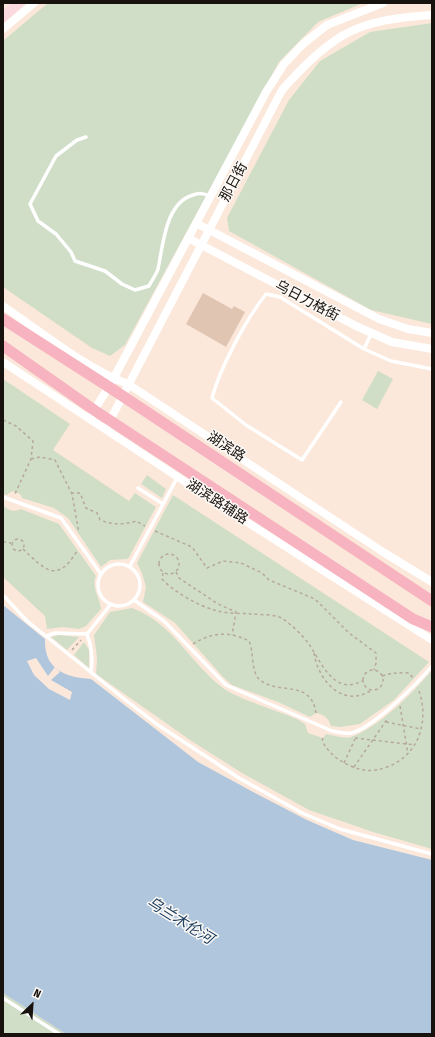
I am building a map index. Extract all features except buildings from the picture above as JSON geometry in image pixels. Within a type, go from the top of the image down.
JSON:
[{"type":"main road","points":[[3,17],[19,3]]},
{"type":"main road","name":"湖滨路","points":[[3,319],[111,383],[122,397],[432,601]]},
{"type":"main road","points":[[3,346],[107,424],[413,619],[432,627]]},
{"type":"street","points":[[3,29],[34,3]]},
{"type":"street","name":"那日街","points":[[92,414],[111,383],[266,92],[284,64],[303,44],[327,25],[383,3]]},
{"type":"street","name":"那日街","points":[[107,424],[282,90],[299,71],[343,36],[368,26],[399,17],[432,15]]},
{"type":"street","name":"乌日力格街","points":[[196,222],[378,319],[408,329],[432,333]]},
{"type":"street","name":"乌日力格街","points":[[188,238],[371,333],[392,342],[432,350]]},
{"type":"street","points":[[3,306],[111,383],[128,384],[383,552],[432,582]]},
{"type":"street","points":[[3,362],[92,414]]},
{"type":"street","name":"湖滨路辅路","points":[[107,424],[178,477],[432,640]]},
{"type":"lane","points":[[86,137],[77,140],[56,156],[30,204],[38,221],[56,234],[71,252],[75,261],[105,271],[122,284],[135,290],[150,286],[157,271],[166,228],[178,204],[189,196],[203,193],[210,196]]},
{"type":"lane","points":[[341,402],[302,460],[246,425],[212,398],[216,382],[251,316],[266,294],[280,297],[364,349],[391,361],[432,369]]},
{"type":"lane","points":[[364,349],[371,333]]},
{"type":"lane","points":[[130,566],[178,477]]},
{"type":"lane","points":[[138,488],[163,504]]},
{"type":"lane","points":[[3,497],[61,518],[101,574]]},
{"type":"lane","points":[[113,565],[130,566],[136,572],[140,581],[139,592],[134,600],[121,606],[111,604],[100,594],[98,584],[101,574],[113,565]]},
{"type":"lane","points":[[3,595],[27,620],[68,655],[158,725],[239,778],[302,813],[340,829],[432,854]]},
{"type":"lane","points":[[134,600],[164,621],[190,646],[226,685],[332,731],[351,733],[370,722],[391,707],[432,666]]},
{"type":"lane","points":[[87,634],[111,604]]},
{"type":"lane","points":[[46,636],[55,633],[87,634]]},
{"type":"lane","points":[[87,634],[91,645],[93,661],[91,672]]},
{"type":"lane","points":[[3,998],[59,1034]]},
{"type":"path","points":[[3,420],[16,426],[33,441],[31,459],[12,500]]},
{"type":"path","points":[[23,549],[40,566],[50,571],[60,571],[70,563],[80,543],[79,526],[71,493],[55,460],[40,457],[31,459]]},
{"type":"path","points":[[71,493],[80,493],[86,508],[97,513],[100,520],[110,524],[136,522],[192,547],[207,568],[223,561],[241,563],[262,573],[269,580],[315,599],[349,633],[376,653],[374,670]]},
{"type":"path","points":[[3,542],[12,543],[16,539],[21,539],[24,542],[23,549]]},
{"type":"path","points":[[12,543],[15,550],[23,549]]},
{"type":"path","points":[[163,573],[170,575],[176,572],[179,566],[179,560],[174,555],[167,554],[160,558],[158,564],[163,573],[162,579],[195,601],[214,610],[281,618],[308,643],[328,674],[336,680],[346,684],[357,683],[362,681],[367,672],[374,670]]},
{"type":"path","points":[[176,572],[179,578],[218,604],[236,612]]},
{"type":"path","points":[[232,635],[236,612]]},
{"type":"path","points":[[190,646],[215,633],[232,635],[250,641],[253,650],[255,674],[259,679],[277,687],[297,689],[304,693],[314,704],[316,713]]},
{"type":"path","points":[[68,655],[87,634]]},
{"type":"path","points":[[314,652],[316,664],[321,675],[329,686],[339,693],[358,696],[380,688],[383,683],[382,676],[374,670]]},
{"type":"path","points":[[323,738],[322,741],[326,748],[344,763],[354,768],[366,771],[377,771],[396,763],[408,754],[415,745],[422,729],[424,717],[423,703],[416,683],[409,673],[394,672],[382,676]]},
{"type":"path","points":[[362,681],[365,687],[370,691]]},
{"type":"path","points":[[400,704],[408,754]]},
{"type":"path","points":[[354,768],[388,717]]},
{"type":"path","points":[[378,721],[422,729]]},
{"type":"path","points":[[344,763],[357,733]]},
{"type":"path","points":[[350,737],[415,745]]},
{"type":"green space","points":[[48,3],[363,3],[318,22],[279,62],[125,345],[110,356],[92,348],[3,287],[3,41]]},
{"type":"green space","points":[[432,23],[432,324],[371,310],[229,231],[227,218],[289,100],[320,61],[370,32]]},
{"type":"green space","points":[[378,371],[393,379],[377,409],[362,400]]},
{"type":"green space","points":[[3,379],[70,424],[53,450],[129,501],[135,493],[156,507],[128,559],[110,560],[101,567],[68,518],[54,508],[22,498],[20,494],[12,491],[7,495],[3,494]]},
{"type":"green space","points":[[147,475],[166,489],[162,498],[141,484]]},
{"type":"green space","points":[[173,495],[429,662],[394,700],[360,724],[340,727],[331,726],[327,718],[316,713],[310,717],[278,702],[232,685],[223,677],[175,623],[143,602],[146,587],[137,563]]},
{"type":"green space","points":[[3,505],[9,510],[14,511],[21,509],[59,524],[96,576],[95,589],[101,609],[86,626],[79,629],[63,627],[47,629],[45,616],[3,577]]},
{"type":"green space","points":[[132,608],[159,623],[211,678],[223,688],[248,701],[297,719],[305,724],[308,733],[323,738],[326,734],[351,737],[373,726],[406,698],[432,670],[432,849],[373,832],[309,810],[242,773],[190,740],[96,674],[97,658],[94,635],[110,612]]},
{"type":"green space","points":[[59,635],[79,637],[67,650],[51,637]]},
{"type":"green space","points":[[84,642],[89,650],[89,668],[74,655]]},
{"type":"green space","points":[[3,993],[66,1034],[3,1034]]},
{"type":"water","name":"乌兰木伦河","points":[[3,605],[45,639],[48,658],[58,670],[72,676],[91,679],[198,762],[307,820],[353,840],[432,860],[432,1034],[66,1034],[3,993]]},
{"type":"pier","points":[[36,658],[48,676],[55,667],[60,672],[51,680],[72,692],[70,700],[49,689],[34,675],[27,661]]}]
